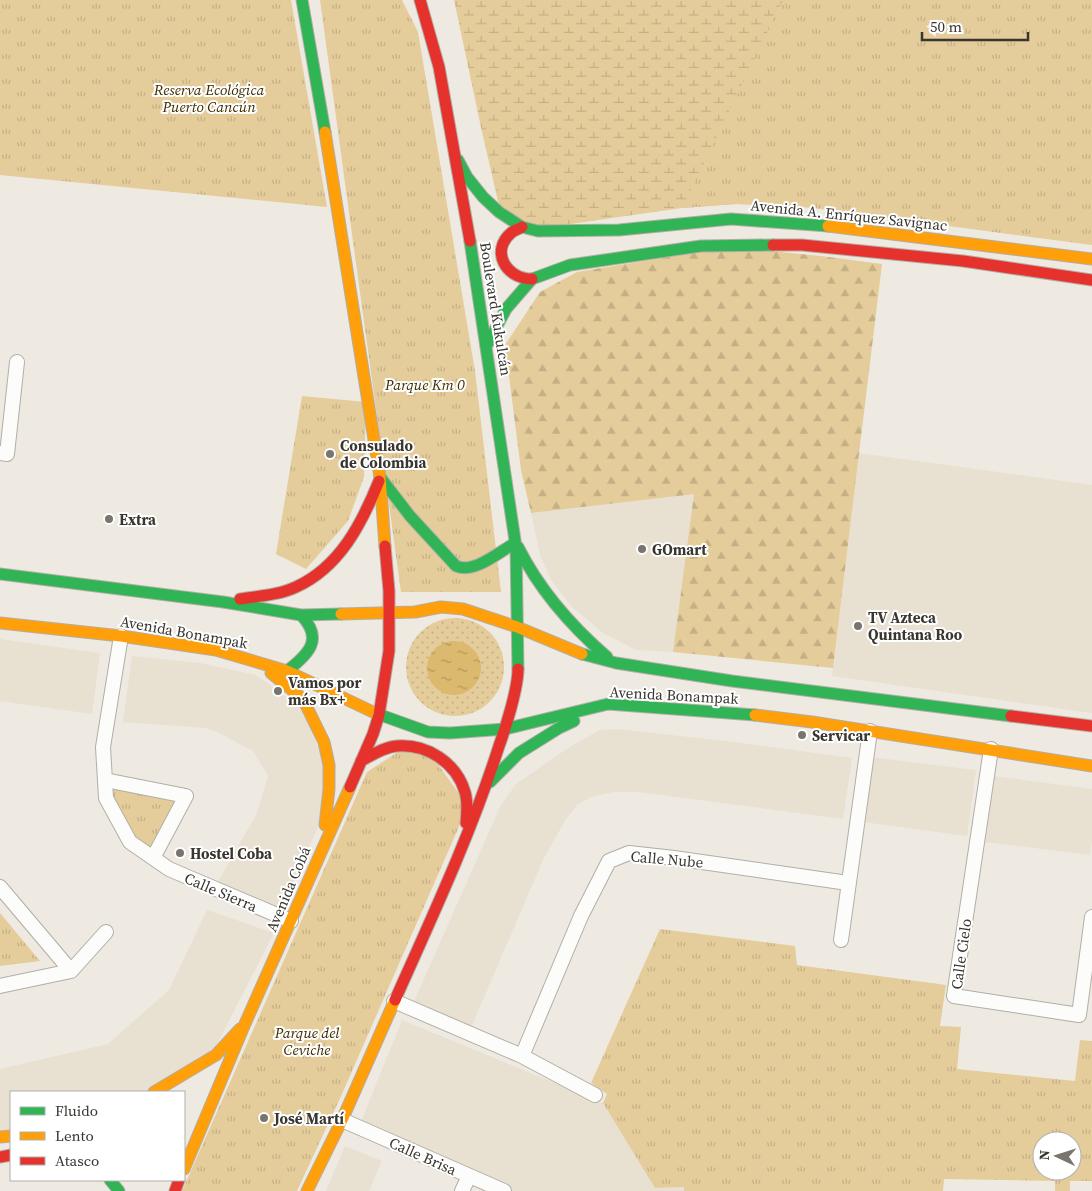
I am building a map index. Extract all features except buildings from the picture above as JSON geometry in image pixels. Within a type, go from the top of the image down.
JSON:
[{"type":"main road","points":[[302,0],[380,477],[389,613]]},
{"type":"main road","name":"Boulevard Kukulcán","points":[[420,0],[440,67],[487,345],[514,540],[518,660]]},
{"type":"main road","name":"Avenida A. Enríquez Savignac","points":[[455,155],[467,177],[482,197],[499,212],[522,227],[538,231],[593,231],[731,218],[845,226],[1092,259]]},
{"type":"main road","points":[[522,227],[512,232],[504,241],[501,252],[504,263],[510,272],[520,278],[532,279]]},
{"type":"main road","points":[[487,345],[506,309],[532,279],[570,265],[701,246],[802,245],[963,261],[1092,280]]},
{"type":"main road","points":[[380,477],[410,516],[453,564],[460,569],[474,567],[514,540],[526,565],[561,615],[582,636],[616,663]]},
{"type":"main road","points":[[223,602],[283,592],[312,578],[327,565],[350,539],[371,501],[380,477]]},
{"type":"main road","name":"Avenida Bonampak","points":[[0,574],[223,602],[301,615],[389,613],[441,607],[463,609],[517,627],[573,651],[616,663],[732,681],[1092,726]]},
{"type":"main road","points":[[389,651],[397,636],[428,609]]},
{"type":"main road","name":"Avenida Cobá","points":[[185,1167],[244,1026],[361,761],[379,715],[389,651],[389,613]]},
{"type":"main road","points":[[287,671],[302,661],[311,649],[314,634],[311,626],[301,615]]},
{"type":"main road","points":[[307,1191],[342,1120],[460,851],[487,785],[505,729],[516,689],[518,660],[506,640],[484,615]]},
{"type":"main road","name":"Avenida Bonampak","points":[[0,623],[121,636],[216,650],[287,671],[379,715],[428,732],[450,733],[505,729],[608,704],[728,712],[812,722],[1092,766]]},
{"type":"main road","points":[[257,661],[303,699],[324,742],[329,765],[329,788],[322,848]]},
{"type":"main road","points":[[385,679],[388,693],[411,726]]},
{"type":"main road","points":[[728,712],[739,700],[738,688],[732,681]]},
{"type":"main road","points":[[501,706],[516,689]]},
{"type":"main road","points":[[812,722],[804,716],[800,706],[807,694],[815,690]]},
{"type":"main road","points":[[487,785],[519,753],[560,728],[608,704]]},
{"type":"main road","points":[[468,732],[490,717]]},
{"type":"main road","points":[[361,761],[384,749],[405,745],[423,748],[445,760],[461,780],[467,795],[468,815],[460,851]]},
{"type":"main road","points":[[156,1091],[216,1055],[244,1026]]},
{"type":"main road","points":[[111,1181],[119,1191]]},
{"type":"street","points":[[0,453],[7,454],[17,362]]},
{"type":"street","name":"Calle Sierra","points":[[121,636],[103,747],[106,798],[130,842],[169,870],[291,921]]},
{"type":"street","points":[[841,940],[870,731]]},
{"type":"street","name":"Calle Cielo","points":[[991,749],[954,996],[1079,1015],[1092,917]]},
{"type":"street","points":[[105,780],[186,796],[153,858]]},
{"type":"street","name":"Calle Nube","points":[[522,1056],[581,916],[609,861],[629,853],[848,884]]},
{"type":"street","points":[[0,887],[71,971]]},
{"type":"street","points":[[0,986],[71,971],[106,932]]},
{"type":"street","points":[[394,1001],[522,1056],[595,1095]]},
{"type":"street","name":"Calle Brisa","points":[[342,1120],[504,1191]]},
{"type":"street","points":[[462,1191],[469,1176]]},
{"type":"shaded area","points":[[859,453],[1092,485],[1092,713],[832,676]]},
{"type":"shaded area","points":[[694,493],[673,652],[636,650],[603,633],[571,606],[551,580],[540,555],[531,513]]},
{"type":"shaded area","points":[[0,639],[100,653],[92,714],[0,701]]},
{"type":"shaded area","points":[[132,656],[200,663],[256,675],[303,709],[325,765],[319,824],[282,912],[217,883],[257,813],[268,776],[253,751],[206,728],[123,722]]},
{"type":"shaded area","points":[[617,729],[852,758],[843,819],[638,792],[614,792],[591,797],[577,805],[566,819],[543,860],[470,1030],[412,1006],[501,805],[516,784],[571,746],[600,730]]},
{"type":"shaded area","points":[[870,757],[976,770],[967,836],[863,822]]},
{"type":"shaded area","points":[[993,776],[1092,789],[1092,840],[1090,855],[985,842]]},
{"type":"shaded area","points":[[207,910],[274,933],[214,1050],[147,1091],[10,1091],[10,1130],[0,1132],[0,1069],[108,1044],[169,990]]},
{"type":"shaded area","points":[[402,1020],[603,1103],[655,1188],[684,1187],[684,1191],[509,1191],[358,1129]]},
{"type":"shaded area","points":[[345,1146],[382,1161],[369,1191],[326,1191]]},
{"type":"green space","name":"Reserva Ecológica Puerto Cancún","points":[[0,0],[291,0],[327,207],[0,175]]},
{"type":"green space","name":"Parque Km 0","points":[[320,0],[402,0],[418,32],[475,371],[501,592],[401,592]]},
{"type":"green space","points":[[454,0],[1092,0],[1028,236],[818,208],[736,204],[682,208],[536,229],[501,214]]},
{"type":"green space","points":[[783,0],[1092,0],[1092,245],[791,205],[736,204],[682,208]]},
{"type":"green space","points":[[729,247],[882,264],[833,668],[673,652],[694,494],[531,513],[521,470],[505,345],[540,292],[577,272]]},
{"type":"green space","points":[[302,396],[366,402],[364,477],[348,521],[306,569],[276,554]]},
{"type":"green space","points":[[455,618],[474,621],[490,632],[501,648],[504,667],[501,686],[490,702],[474,713],[455,716],[436,713],[420,702],[409,686],[406,667],[409,648],[420,632],[436,621]]},
{"type":"green space","name":"Parque del Ceviche","points":[[401,750],[432,756],[468,806],[342,1094],[297,1191],[182,1191],[367,772]]},
{"type":"green space","points":[[108,785],[180,799],[149,849],[132,840],[110,798]]},
{"type":"green space","points":[[0,913],[40,961],[0,966]]},
{"type":"green space","points":[[660,929],[795,946],[797,965],[946,985],[940,1026],[961,1027],[957,1069],[1075,1081],[1080,1040],[1092,1041],[1092,1181],[1082,1181],[1082,1131],[1032,1131],[1032,1181],[944,1179],[943,1191],[684,1191],[684,1187],[655,1188],[603,1103],[607,1094],[591,1083]]},
{"type":"green space","points":[[1055,1181],[1070,1181],[1070,1191],[1055,1191]]},
{"type":"water","points":[[454,641],[464,643],[473,649],[479,658],[481,668],[479,678],[473,687],[464,693],[454,695],[444,693],[435,687],[429,678],[427,668],[429,658],[435,649],[444,643]]},
{"type":"traffic: fast","points":[[302,0],[325,132]]},
{"type":"traffic: fast","points":[[458,160],[467,177],[483,197],[499,212],[522,227],[538,231],[619,230],[731,219],[828,226]]},
{"type":"traffic: fast","points":[[470,241],[516,547],[518,669]]},
{"type":"traffic: fast","points":[[487,345],[506,309],[532,279],[570,265],[701,246],[773,245]]},
{"type":"traffic: fast","points":[[380,477],[410,516],[456,566],[463,568],[478,565],[515,543]]},
{"type":"traffic: fast","points":[[518,547],[546,593],[568,620],[607,657]]},
{"type":"traffic: fast","points":[[0,574],[223,602],[301,615],[341,614]]},
{"type":"traffic: fast","points":[[287,671],[302,658],[311,646],[312,631],[301,615]]},
{"type":"traffic: fast","points":[[582,654],[616,663],[732,681],[1011,716]]},
{"type":"traffic: fast","points":[[375,713],[428,732],[450,733],[505,729],[608,704],[755,715]]},
{"type":"traffic: fast","points":[[490,782],[519,753],[574,721]]},
{"type":"traffic: fast","points":[[111,1181],[119,1191]]},
{"type":"traffic: slow","points":[[325,132],[380,477],[385,546]]},
{"type":"traffic: slow","points":[[828,226],[1092,259]]},
{"type":"traffic: slow","points":[[341,614],[415,612],[441,607],[463,609],[517,627],[582,654]]},
{"type":"traffic: slow","points":[[0,623],[121,636],[216,650],[287,671],[375,713]]},
{"type":"traffic: slow","points":[[271,673],[303,699],[324,742],[329,765],[329,789],[325,825]]},
{"type":"traffic: slow","points":[[755,715],[812,722],[1092,766]]},
{"type":"traffic: slow","points":[[185,1167],[244,1026],[350,787]]},
{"type":"traffic: slow","points":[[307,1191],[342,1120],[395,1000]]},
{"type":"traffic: slow","points":[[156,1091],[216,1055],[240,1029]]},
{"type":"traffic: slow","points":[[0,1137],[10,1136]]},
{"type":"traffic: jam","points":[[420,0],[439,67],[470,241]]},
{"type":"traffic: jam","points":[[522,227],[512,232],[505,240],[502,255],[508,269],[523,278],[532,279]]},
{"type":"traffic: jam","points":[[773,245],[802,245],[963,261],[1092,280]]},
{"type":"traffic: jam","points":[[240,599],[289,590],[312,578],[325,568],[337,556],[357,528],[379,481]]},
{"type":"traffic: jam","points":[[350,787],[373,734],[379,715],[389,651],[389,591],[385,546]]},
{"type":"traffic: jam","points":[[395,1000],[450,875],[488,779],[508,718],[518,669]]},
{"type":"traffic: jam","points":[[1011,716],[1092,726]]},
{"type":"traffic: jam","points":[[361,761],[383,750],[397,746],[419,748],[439,757],[455,772],[461,781],[467,800],[466,823]]},
{"type":"traffic: jam","points":[[0,1157],[10,1155]]},
{"type":"traffic: jam","points":[[175,1191],[179,1181]]},
{"type":"place","name":"Consulado de Colombia","points":[[330,454]]},
{"type":"place","name":"Extra","points":[[109,519]]},
{"type":"place","name":"GOmart","points":[[642,549]]},
{"type":"place","name":"TV Azteca Quintana Roo","points":[[858,626]]},
{"type":"place","name":"Vamos por más Bx+","points":[[278,691]]},
{"type":"place","name":"Servicar","points":[[802,735]]},
{"type":"place","name":"Hostel Coba","points":[[180,853]]},
{"type":"place","name":"José Martí","points":[[264,1118]]}]
